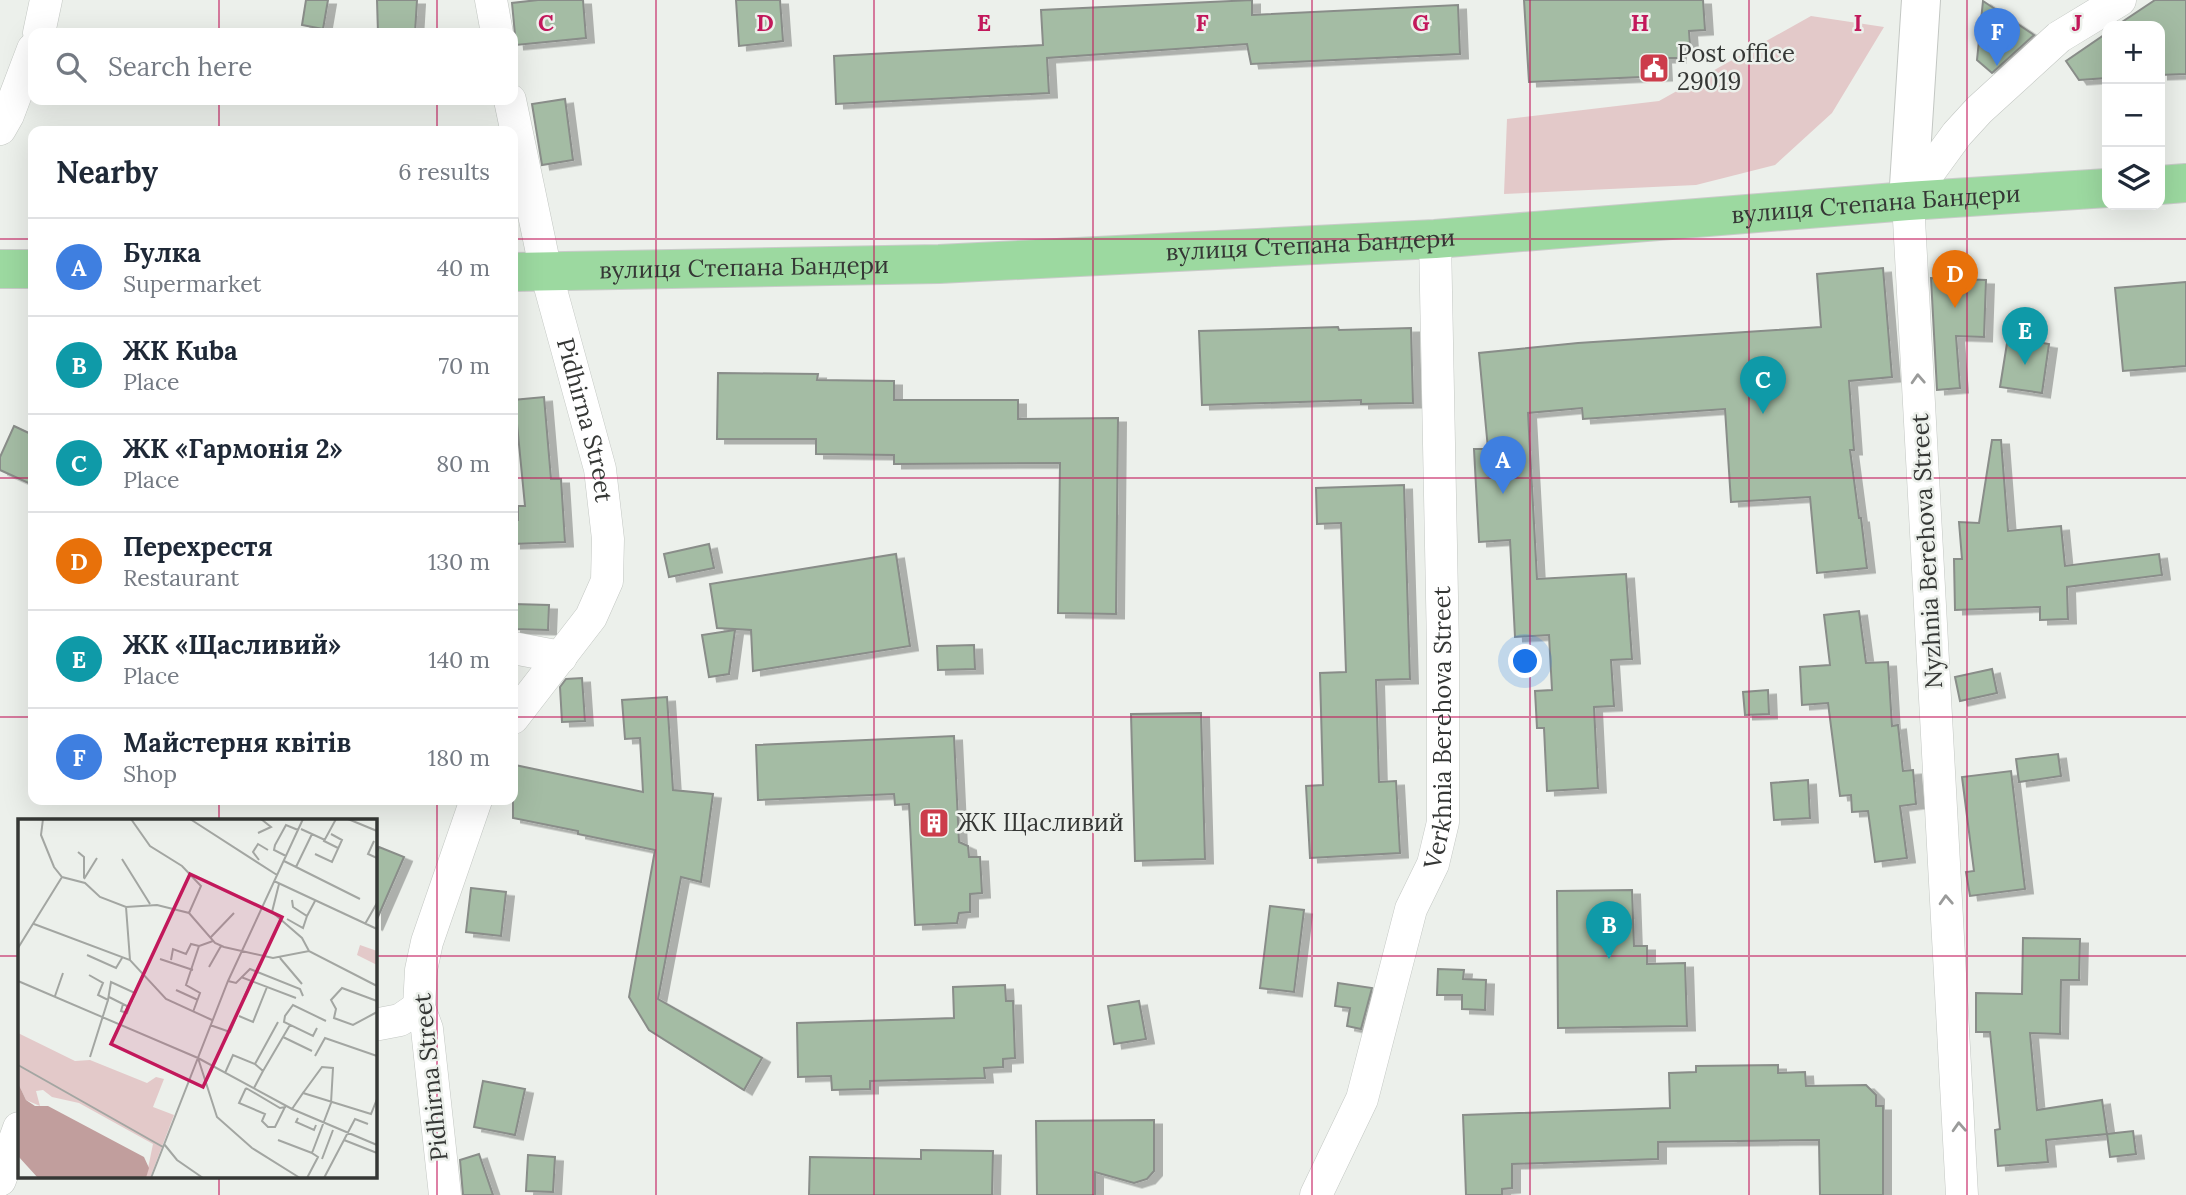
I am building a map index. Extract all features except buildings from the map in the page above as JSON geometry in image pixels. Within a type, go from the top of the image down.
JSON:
[{"type":"main road","points":[[2165,185],[2186,183]]},
{"type":"main road","name":"вулиця Степана Бандери","points":[[529,272],[939,264],[1435,239],[2102,188]]},
{"type":"main road","points":[[0,269],[28,269]]},
{"type":"street","points":[[40,28],[46,0]]},
{"type":"street","points":[[491,0],[496,28]]},
{"type":"street","points":[[1908,201],[1921,0]]},
{"type":"street","points":[[1908,201],[1957,134],[1979,110],[2059,37],[2120,0]]},
{"type":"street","points":[[0,129],[8,116],[28,62]]},
{"type":"street","name":"Pidhirna Street","points":[[511,105],[513,126]]},
{"type":"street","name":"Pidhirna Street","points":[[518,172],[529,272],[600,468],[608,539],[607,581],[591,617],[518,712]]},
{"type":"street","name":"Nyzhnia Berehova Street","points":[[1908,201],[1962,1195]]},
{"type":"street","name":"Verkhnia Berehova Street","points":[[1316,1195],[1362,1099],[1411,909],[1433,864],[1443,822],[1435,239]]},
{"type":"street","points":[[518,649],[561,657]]},
{"type":"street","name":"Pidhirna Street","points":[[445,1195],[427,1029],[419,1007],[421,970],[427,942],[474,805]]},
{"type":"street","points":[[376,1025],[400,1020],[419,1007]]},
{"type":"street","points":[[0,1180],[18,1131]]},
{"type":"shaded area","points":[[1811,16],[1884,27],[1832,113],[1775,165],[1696,185],[1504,194],[1507,119],[1659,101]]},
{"type":"place","name":"Майстерня квітів","points":[[1997,66]]},
{"type":"place","name":"Post office 29019","points":[[1654,68]]},
{"type":"place","name":"Перехрестя","points":[[1955,308]]},
{"type":"place","name":"ЖК «Щасливий»","points":[[2025,365]]},
{"type":"place","name":"ЖК «Гармонія 2»","points":[[1763,414]]},
{"type":"place","name":"Булка","points":[[1503,494]]},
{"type":"place","name":"ЖК Щасливий","points":[[934,823]]},
{"type":"place","name":"ЖК Kuba","points":[[1609,959]]}]
